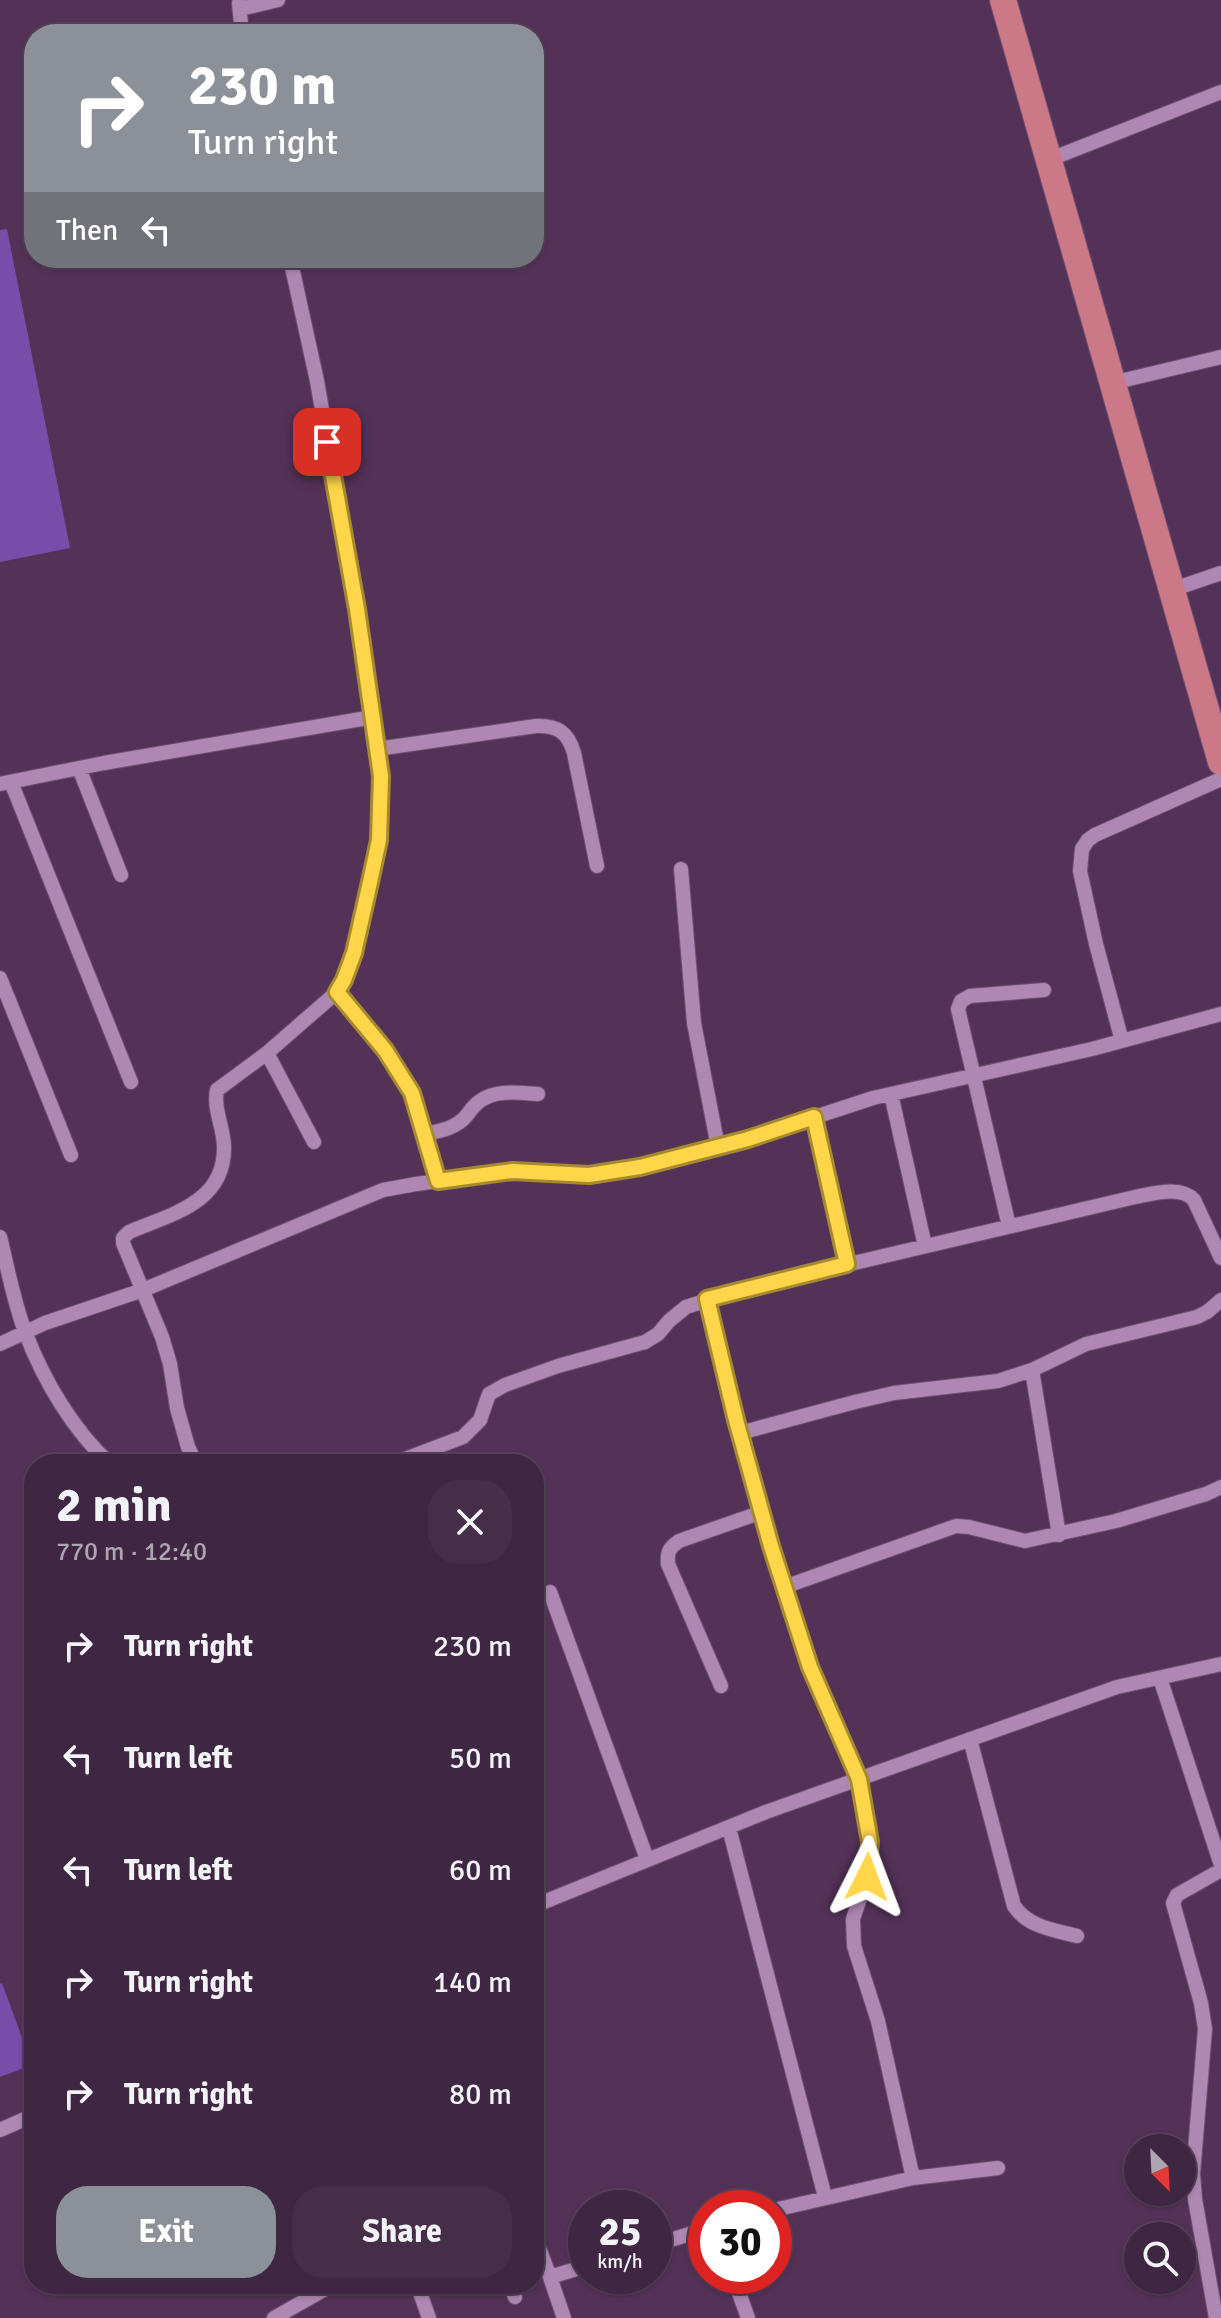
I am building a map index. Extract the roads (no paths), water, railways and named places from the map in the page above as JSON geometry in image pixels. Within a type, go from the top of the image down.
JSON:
[{"type":"main road","points":[[1003,0],[1221,762]]},
{"type":"street","points":[[239,5],[278,0]]},
{"type":"street","points":[[1048,160],[1221,92]]},
{"type":"street","points":[[191,1454],[177,1408],[166,1351],[123,1238],[129,1232],[201,1201],[211,1190],[218,1177],[224,1152],[217,1090],[267,1053],[337,992],[354,953],[379,840],[381,776],[357,609],[317,381],[292,268]]},
{"type":"street","points":[[1112,383],[1221,357]]},
{"type":"street","points":[[1171,590],[1221,573]]},
{"type":"street","points":[[131,1082],[6,783],[373,717]]},
{"type":"street","points":[[377,749],[536,726],[553,726],[561,730],[574,753],[597,866]]},
{"type":"street","points":[[79,768],[121,875]]},
{"type":"street","points":[[1122,1041],[1080,871],[1082,849],[1095,835],[1221,779]]},
{"type":"street","points":[[681,869],[694,1023],[718,1147]]},
{"type":"street","points":[[0,978],[71,1155]]},
{"type":"street","points":[[1009,1226],[958,1009],[961,1001],[975,995],[1044,990]]},
{"type":"street","points":[[337,992],[401,1073],[412,1093],[438,1181]]},
{"type":"street","points":[[0,1344],[69,1314],[143,1290],[243,1250],[383,1190],[512,1171],[589,1175],[640,1167],[748,1139],[891,1094],[1122,1041],[1221,1014]]},
{"type":"street","points":[[267,1053],[314,1142]]},
{"type":"street","points":[[425,1134],[457,1124],[481,1099],[492,1095],[538,1094]]},
{"type":"street","points":[[891,1094],[925,1246]]},
{"type":"street","points":[[814,1117],[847,1264]]},
{"type":"street","points":[[420,1454],[463,1437],[480,1420],[489,1394],[505,1385],[558,1366],[645,1342],[658,1334],[679,1311],[693,1303],[847,1264],[1135,1197],[1176,1191],[1189,1193],[1194,1200],[1221,1258]]},
{"type":"street","points":[[0,1237],[25,1332],[45,1376],[79,1430],[101,1454]]},
{"type":"street","points":[[707,1299],[740,1433],[784,1587],[810,1667],[859,1779],[870,1842],[867,1877],[853,1919],[854,1946],[878,2021],[913,2178]]},
{"type":"street","points":[[740,1433],[894,1393],[998,1381],[1032,1370],[1096,1341],[1197,1317],[1221,1300]]},
{"type":"street","points":[[1032,1370],[1059,1535]]},
{"type":"street","points":[[784,1587],[956,1526],[1025,1541],[1116,1521],[1221,1487]]},
{"type":"street","points":[[721,1686],[668,1564],[667,1552],[679,1541],[762,1512]]},
{"type":"street","points":[[550,1592],[647,1859]]},
{"type":"street","points":[[544,1902],[647,1859],[859,1779],[1117,1687],[1221,1664]]},
{"type":"street","points":[[1160,1678],[1221,1867],[1177,1895],[1173,1903],[1201,2003],[1205,2029],[1193,2174],[1216,2318]]},
{"type":"street","points":[[970,1739],[1014,1906],[1019,1914],[1033,1923],[1077,1936]]},
{"type":"street","points":[[729,1828],[825,2197]]},
{"type":"street","points":[[0,2130],[24,2119]]},
{"type":"street","points":[[792,2205],[913,2178],[998,2168]]},
{"type":"street","points":[[544,2261],[564,2318]]},
{"type":"street","points":[[550,2277],[568,2272]]},
{"type":"street","points":[[274,2318],[316,2294]]},
{"type":"street","points":[[421,2294],[429,2318]]},
{"type":"street","points":[[739,2294],[748,2318]]}]
